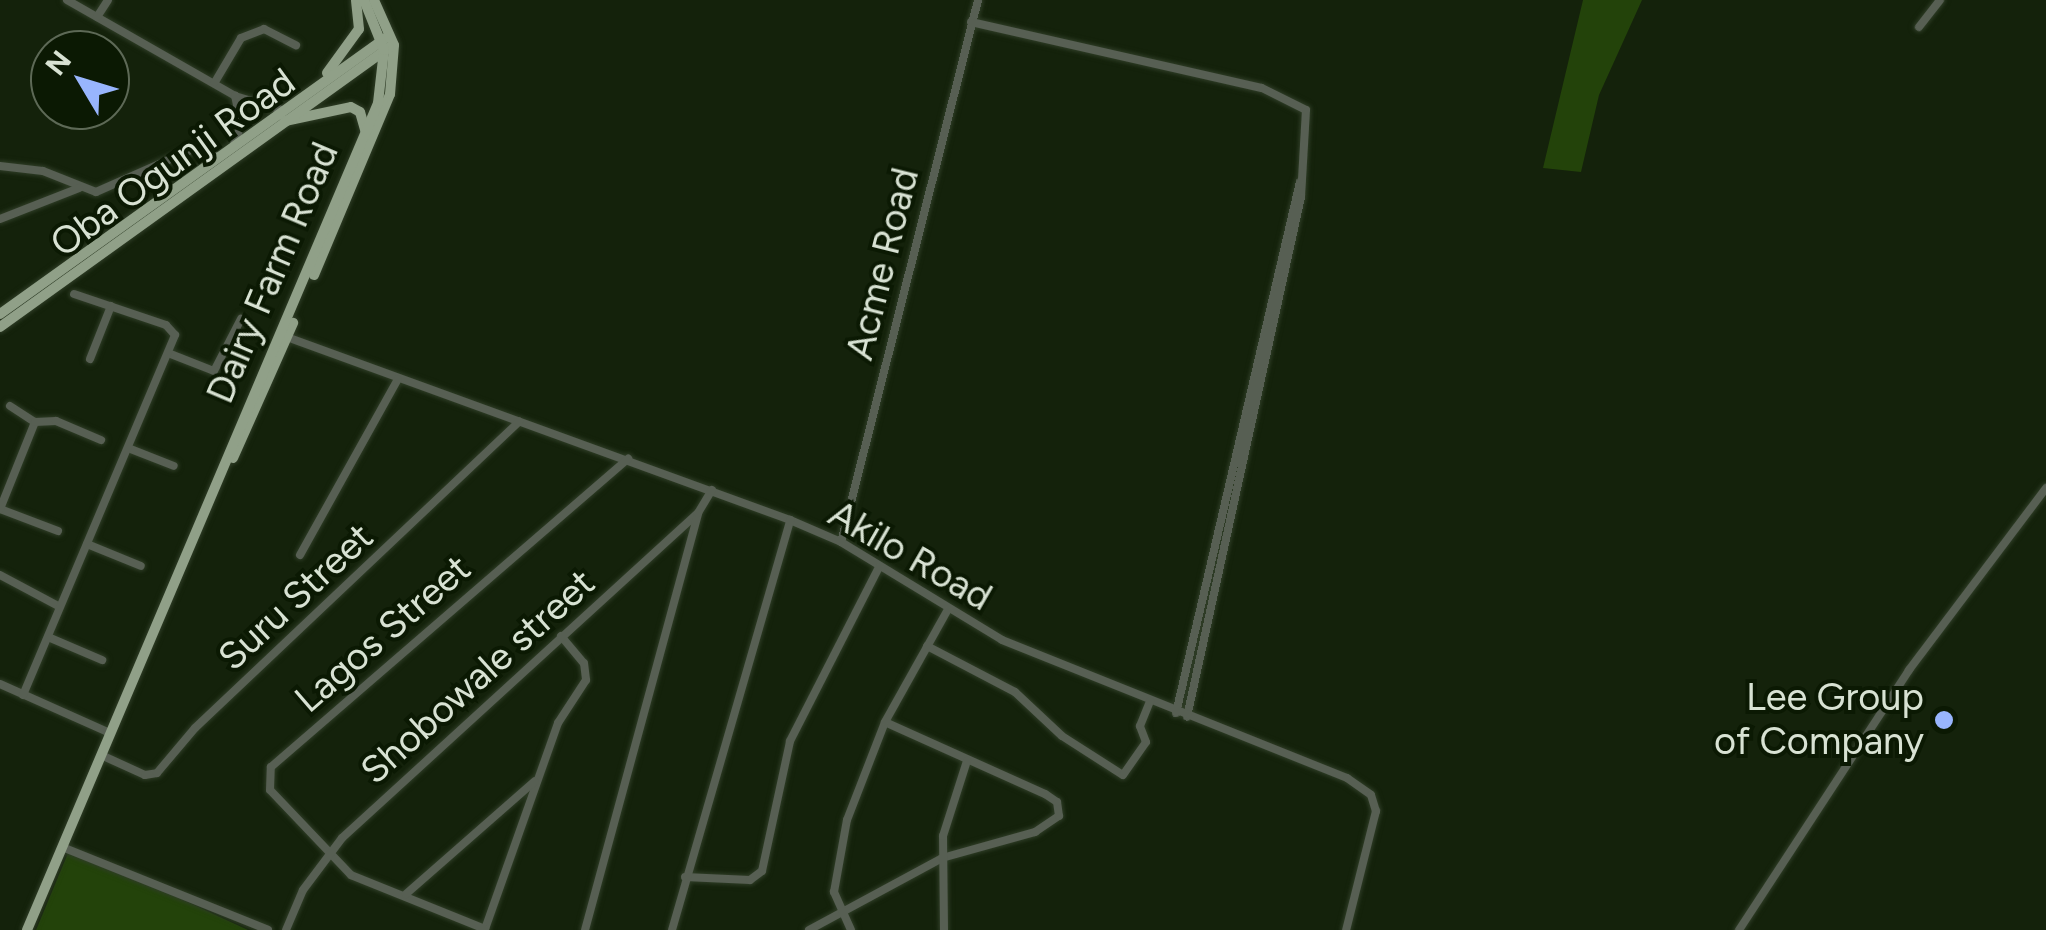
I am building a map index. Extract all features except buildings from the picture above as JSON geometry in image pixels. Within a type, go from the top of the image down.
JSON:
[{"type":"main road","points":[[317,85],[359,28],[356,0]]},
{"type":"main road","points":[[364,0],[387,43]]},
{"type":"main road","points":[[374,0],[387,43]]},
{"type":"main road","name":"Oba Ogunji Road","points":[[220,161],[234,146],[317,85],[387,43]]},
{"type":"main road","name":"Oba Ogunji Road","points":[[0,327],[60,277],[387,43]]},
{"type":"main road","name":"Dairy Farm Road","points":[[27,930],[199,525],[374,142],[394,74],[387,43]]},
{"type":"main road","name":"Dairy Farm Road","points":[[284,335],[378,103],[387,43]]},
{"type":"main road","points":[[275,124],[335,105],[351,107],[366,122],[366,134]]},
{"type":"main road","name":"Oba Ogunji Road","points":[[0,314],[60,277]]},
{"type":"street","points":[[67,0],[236,96],[282,110]]},
{"type":"street","points":[[98,17],[108,0]]},
{"type":"street","name":"Acme Road","points":[[840,542],[978,0]]},
{"type":"street","points":[[1919,28],[1940,0]]},
{"type":"street","points":[[972,22],[1282,94],[1299,103],[1310,121],[1187,716]]},
{"type":"street","points":[[215,82],[241,38],[264,29],[296,45]]},
{"type":"street","points":[[234,146],[241,126],[236,96]]},
{"type":"street","points":[[0,166],[42,171],[96,192],[200,146],[220,161]]},
{"type":"street","points":[[0,218],[79,188]]},
{"type":"street","points":[[24,695],[58,606],[168,353],[172,329],[74,294]]},
{"type":"street","points":[[90,359],[110,306]]},
{"type":"street","points":[[168,353],[214,370],[241,319]]},
{"type":"street","points":[[1176,713],[1266,333]]},
{"type":"street","name":"Akilo Road","points":[[284,335],[790,520],[840,542],[947,611],[1176,713],[1347,778],[1374,798],[1346,930]]},
{"type":"street","points":[[300,556],[398,379]]},
{"type":"street","points":[[10,406],[35,422],[56,421],[100,440]]},
{"type":"street","points":[[35,422],[0,509],[58,531]]},
{"type":"street","name":"Suru Street","points":[[101,755],[145,775],[156,772],[195,728],[519,422]]},
{"type":"street","points":[[128,448],[174,466]]},
{"type":"street","name":"Lagos Street","points":[[536,781],[486,929],[406,894],[366,883],[341,868],[270,790],[271,767],[628,458]]},
{"type":"street","points":[[1739,930],[1909,670],[2046,488]]},
{"type":"street","points":[[584,930],[698,512],[712,490]]},
{"type":"street","name":"Shobowale street","points":[[286,930],[302,890],[327,856],[698,512]]},
{"type":"street","points":[[672,930],[790,520]]},
{"type":"street","points":[[87,544],[141,566]]},
{"type":"street","points":[[685,877],[750,880],[762,871],[790,740],[879,567]]},
{"type":"street","points":[[0,575],[58,606]]},
{"type":"street","points":[[851,930],[834,892],[847,820],[885,722],[947,611]]},
{"type":"street","points":[[406,894],[536,781],[558,723],[586,680],[584,663],[561,636]]},
{"type":"street","points":[[48,637],[102,660]]},
{"type":"street","points":[[927,646],[1015,692],[1062,736],[1122,775],[1148,738],[1140,726],[1150,700]]},
{"type":"street","points":[[0,684],[110,733]]},
{"type":"street","points":[[809,930],[942,858],[1036,832],[1060,813],[1044,794],[885,722]]},
{"type":"street","points":[[944,930],[942,858],[968,761]]},
{"type":"street","points":[[62,847],[268,930]]},
{"type":"green space","points":[[1583,0],[1642,0],[1599,95],[1581,172],[1543,168]]},
{"type":"green space","points":[[68,853],[164,891],[248,930],[36,930]]},
{"type":"place","name":"Lee Group of Company","points":[[1944,720]]}]
